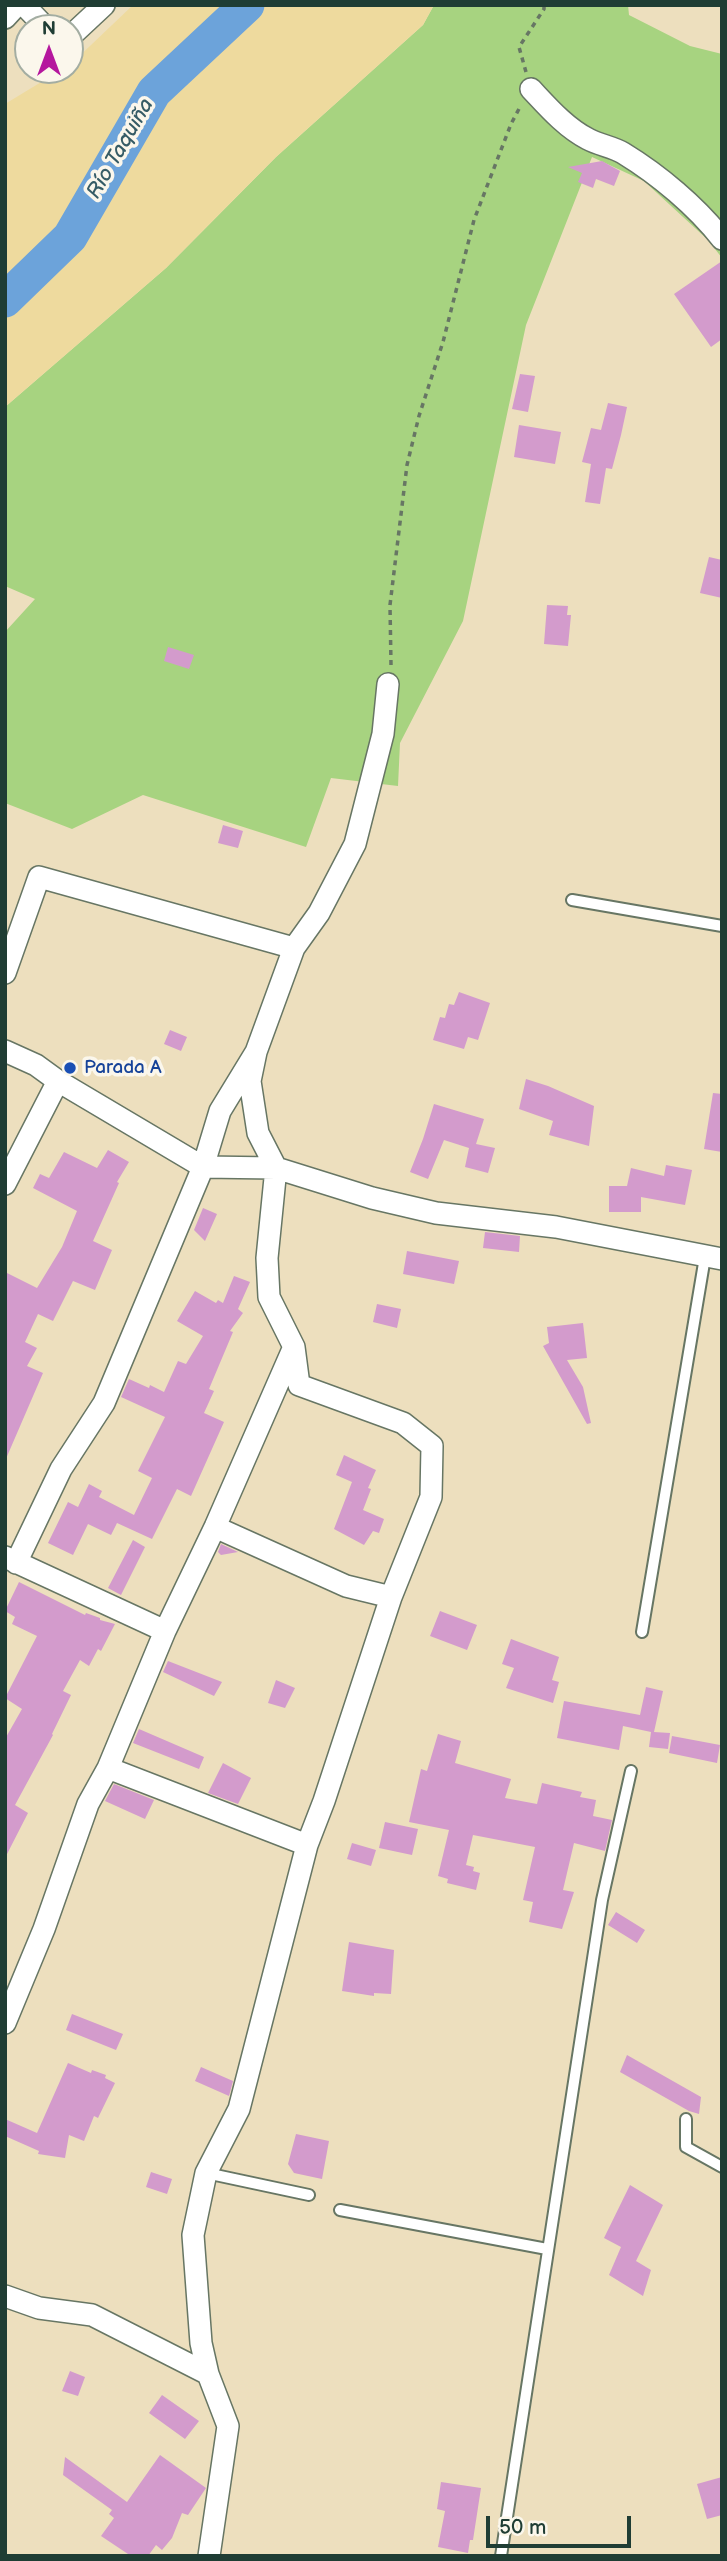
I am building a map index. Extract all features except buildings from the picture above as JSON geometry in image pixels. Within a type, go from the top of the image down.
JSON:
[{"type":"street","points":[[5,18],[17,5]]},
{"type":"street","points":[[84,24],[104,5]]},
{"type":"street","points":[[531,89],[551,110],[586,138],[622,152],[663,183],[708,221],[722,239]]},
{"type":"street","points":[[209,2556],[228,2426],[208,2374],[201,2343],[193,2235],[206,2173],[239,2109],[307,1844],[324,1801],[391,1597],[431,1497],[432,1446],[403,1423],[299,1385],[294,1348],[269,1297],[267,1258],[276,1168],[258,1133],[250,1081],[256,1052],[295,948],[319,913],[355,844],[383,734],[388,684]]},
{"type":"street","points":[[5,973],[39,877],[295,948]]},
{"type":"street","points":[[5,1051],[36,1065],[58,1081],[203,1167],[276,1168],[372,1198],[436,1213],[556,1227],[713,1258]]},
{"type":"street","points":[[165,1631],[11,1560],[61,1469],[104,1403],[203,1167],[220,1111],[256,1052]]},
{"type":"street","points":[[5,1185],[58,1081]]},
{"type":"street","points":[[7,2014],[44,1929],[88,1804],[108,1768],[165,1631],[215,1527],[294,1348]]},
{"type":"street","points":[[215,1527],[346,1586],[391,1597]]},
{"type":"street","points":[[108,1768],[307,1844]]},
{"type":"street","points":[[5,2296],[39,2308],[92,2315],[208,2374]]},
{"type":"lane","points":[[572,900],[722,926]]},
{"type":"lane","points":[[642,1632],[713,1258]]},
{"type":"lane","points":[[501,2556],[602,1900],[631,1771]]},
{"type":"lane","points":[[686,2119],[686,2147],[722,2167]]},
{"type":"lane","points":[[206,2173],[309,2194]]},
{"type":"lane","points":[[340,2210],[547,2249]]},
{"type":"path","points":[[388,684],[394,566],[407,465],[443,342],[474,220],[511,124],[531,89],[519,47],[544,5]]},
{"type":"green space","points":[[434,5],[628,5],[629,15],[690,46],[722,54],[722,258],[708,240],[644,181],[592,157],[526,325],[463,621],[400,743],[398,786],[331,778],[306,847],[143,795],[72,829],[5,803],[5,632],[35,599],[5,586],[5,407],[166,268],[276,157],[423,25]]},
{"type":"sand","points":[[133,5],[434,5],[423,25],[276,157],[166,268],[5,407],[5,104],[38,84],[84,84],[84,52]]},
{"type":"waterway","name":"Río Taquiña","points":[[5,300],[70,237],[154,92],[247,5]]},
{"type":"place","name":"Parada A","points":[[70,1068]]}]
